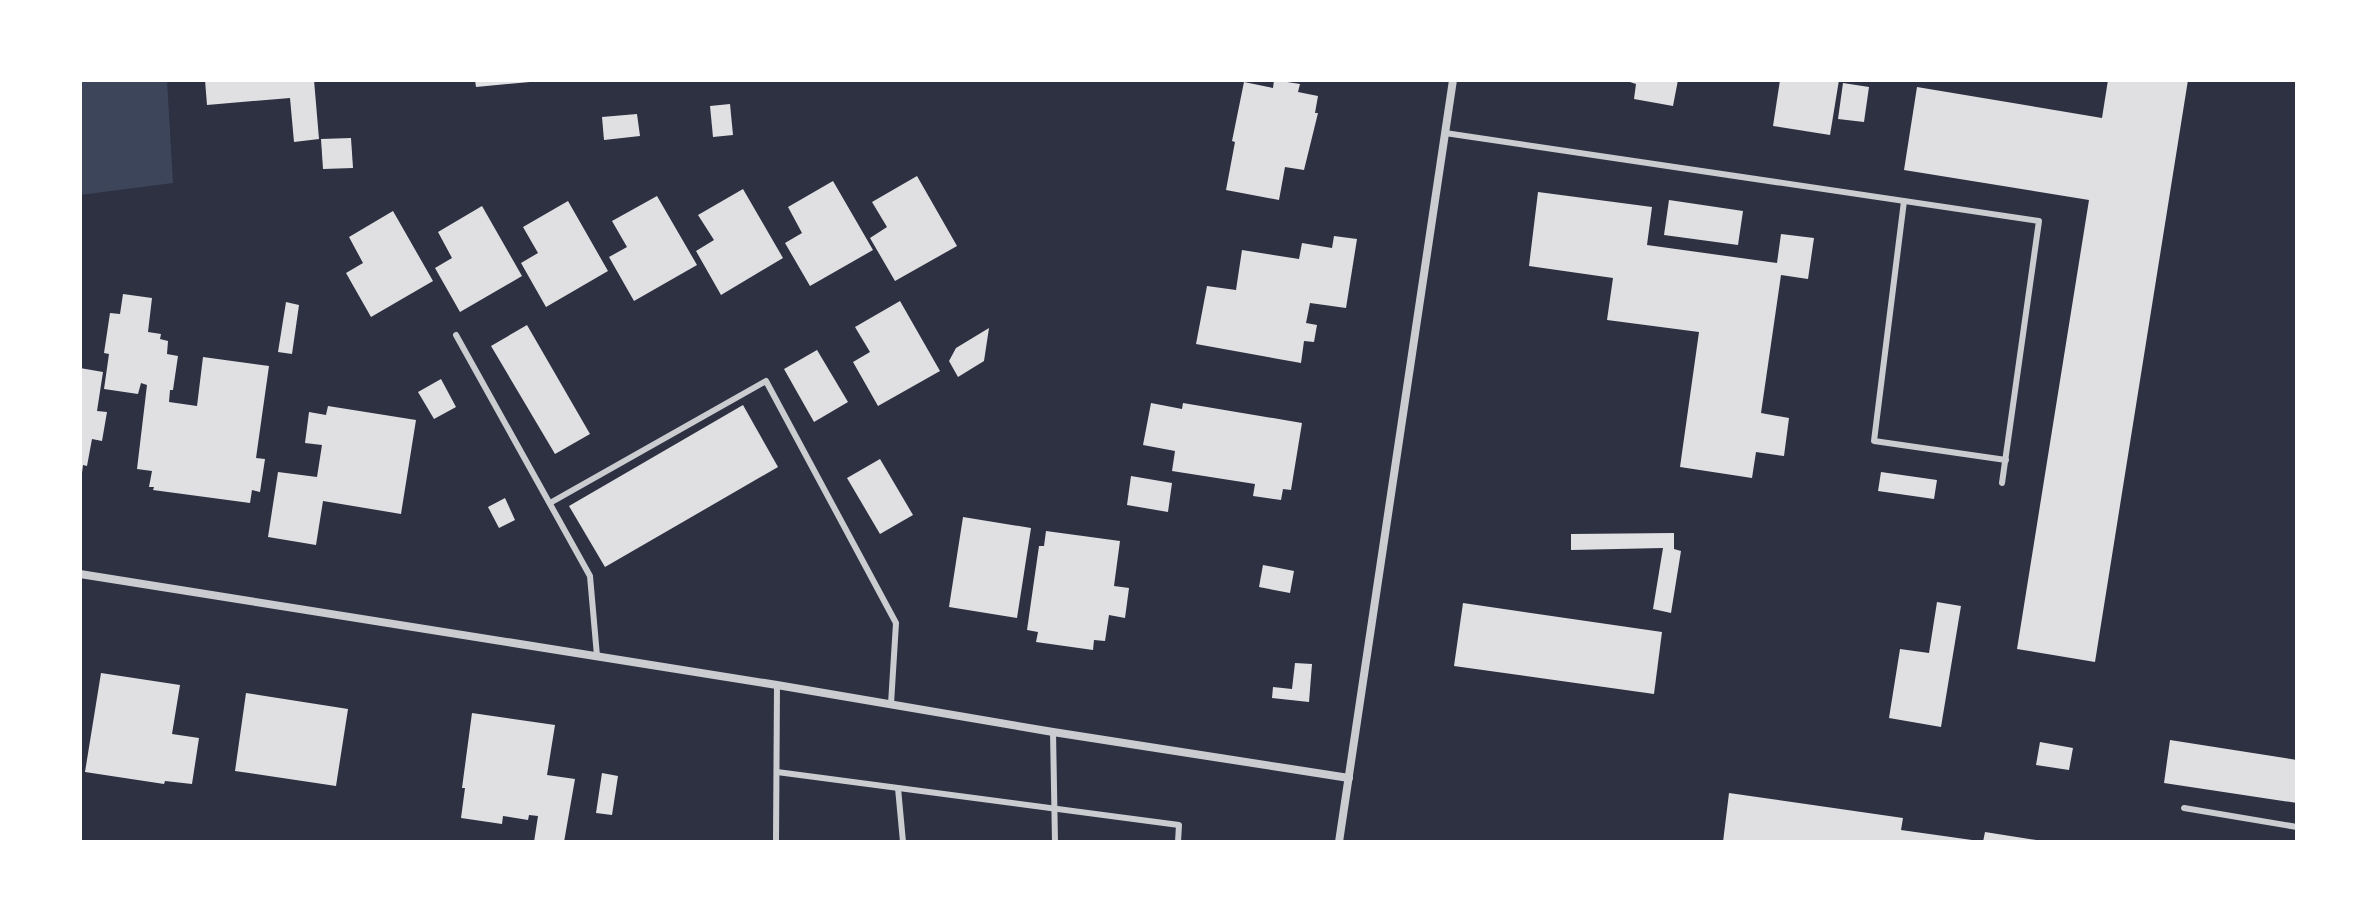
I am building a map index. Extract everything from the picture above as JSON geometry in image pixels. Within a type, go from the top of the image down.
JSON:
[{"type":"street","points":[[1339,842],[1453,80]]},
{"type":"street","points":[[80,574],[1349,778]]},
{"type":"lane","points":[[1445,133],[2039,221],[2002,483]]},
{"type":"lane","points":[[1904,201],[1874,441],[2006,460]]},
{"type":"lane","points":[[456,335],[590,576],[597,656]]},
{"type":"lane","points":[[550,503],[766,381],[896,623],[891,704]]},
{"type":"lane","points":[[776,842],[777,685]]},
{"type":"lane","points":[[1053,732],[1055,842]]},
{"type":"lane","points":[[777,772],[1179,825],[1178,842]]},
{"type":"lane","points":[[898,788],[903,842]]},
{"type":"lane","points":[[2184,808],[2297,827]]},
{"type":"shaded area","points":[[80,80],[167,80],[173,183],[80,195]]},
{"type":"building","points":[[205,80],[314,80],[319,139],[294,142],[290,98],[207,105]]},
{"type":"building","points":[[475,80],[530,80],[530,82],[476,87]]},
{"type":"building","points":[[1274,80],[1300,84],[1298,92],[1318,96],[1315,113],[1318,113],[1304,170],[1285,167],[1279,200],[1226,190],[1244,82],[1273,88]]},
{"type":"building","points":[[1624,80],[1678,80],[1673,106],[1634,99],[1636,84]]},
{"type":"building","points":[[1780,80],[1839,80],[1830,135],[1773,126]]},
{"type":"building","points":[[2108,80],[2188,80],[2095,662],[2017,649],[2089,200],[1904,170],[1917,87],[2102,118]]},
{"type":"building","points":[[1843,83],[1869,87],[1864,122],[1838,119]]},
{"type":"building","points":[[730,104],[733,135],[713,137],[710,106]]},
{"type":"building","points":[[637,114],[640,136],[604,140],[602,117]]},
{"type":"building","points":[[351,138],[353,168],[323,169],[321,139]]},
{"type":"building","points":[[917,176],[957,246],[895,281],[870,238],[887,227],[872,202]]},
{"type":"building","points":[[833,181],[873,250],[810,286],[785,243],[802,233],[788,207]]},
{"type":"building","points":[[743,189],[783,258],[721,295],[696,251],[714,240],[698,215]]},
{"type":"building","points":[[1538,192],[1652,207],[1647,245],[1777,263],[1781,234],[1814,238],[1808,279],[1781,275],[1761,413],[1789,418],[1784,456],[1756,452],[1752,478],[1680,467],[1699,332],[1607,320],[1613,278],[1529,266]]},
{"type":"building","points":[[657,196],[697,265],[634,301],[609,257],[627,247],[612,221]]},
{"type":"building","points":[[1669,200],[1743,211],[1738,245],[1664,235]]},
{"type":"building","points":[[568,201],[608,271],[546,307],[521,263],[538,253],[523,227]]},
{"type":"building","points":[[482,206],[522,276],[460,312],[435,268],[452,258],[438,232]]},
{"type":"building","points":[[393,211],[433,281],[371,317],[346,273],[363,263],[349,237]]},
{"type":"building","points":[[1334,236],[1357,239],[1346,308],[1310,303],[1306,323],[1317,325],[1314,342],[1304,341],[1301,363],[1196,344],[1207,286],[1236,290],[1242,250],[1299,259],[1302,243],[1332,248]]},
{"type":"building","points":[[123,294],[152,298],[148,332],[161,334],[160,339],[168,341],[167,354],[178,356],[169,402],[197,406],[203,357],[269,366],[256,458],[265,459],[260,492],[252,490],[250,503],[153,490],[154,487],[149,487],[152,471],[137,469],[147,385],[141,383],[138,394],[104,389],[109,354],[104,353],[110,313],[120,314]]},
{"type":"building","points":[[900,301],[940,371],[878,406],[853,362],[870,352],[855,327]]},
{"type":"building","points":[[286,302],[299,305],[292,354],[278,352]]},
{"type":"building","points":[[527,325],[590,434],[555,454],[491,346]]},
{"type":"building","points":[[989,328],[984,361],[958,377],[949,361],[956,348]]},
{"type":"building","points":[[817,350],[848,402],[814,422],[784,369]]},
{"type":"building","points":[[80,368],[103,372],[97,411],[107,412],[102,441],[92,439],[87,466],[83,465],[82,473],[80,472]]},
{"type":"building","points":[[441,379],[456,407],[434,419],[418,392]]},
{"type":"building","points":[[1151,403],[1182,409],[1183,403],[1302,423],[1291,490],[1283,489],[1281,500],[1253,496],[1255,484],[1172,471],[1175,451],[1143,445]]},
{"type":"building","points":[[743,405],[778,467],[605,567],[569,506]]},
{"type":"building","points":[[328,406],[416,420],[401,514],[323,501],[316,545],[268,537],[278,472],[317,477],[322,445],[305,443],[309,412],[326,415]]},
{"type":"building","points":[[880,459],[913,515],[880,534],[847,478]]},
{"type":"building","points":[[1881,472],[1937,480],[1934,499],[1878,491]]},
{"type":"building","points":[[1131,476],[1172,483],[1168,512],[1127,505]]},
{"type":"building","points":[[505,498],[515,520],[499,528],[488,507]]},
{"type":"building","points":[[963,517],[1031,528],[1017,618],[949,607]]},
{"type":"building","points":[[1046,531],[1120,541],[1114,586],[1129,588],[1125,618],[1109,615],[1105,641],[1094,640],[1093,650],[1036,642],[1038,632],[1027,630],[1039,546],[1044,546]]},
{"type":"building","points":[[1674,533],[1674,549],[1681,551],[1671,613],[1653,609],[1663,548],[1571,550],[1571,534]]},
{"type":"building","points":[[1263,565],[1294,571],[1290,593],[1259,587]]},
{"type":"building","points":[[1937,602],[1961,606],[1941,727],[1889,718],[1900,649],[1929,653]]},
{"type":"building","points":[[1463,603],[1662,632],[1654,694],[1454,666]]},
{"type":"building","points":[[1295,663],[1312,664],[1309,702],[1272,698],[1273,687],[1292,689]]},
{"type":"building","points":[[101,673],[180,685],[172,734],[199,738],[192,784],[165,781],[164,784],[85,772]]},
{"type":"building","points":[[246,693],[348,709],[336,786],[235,771]]},
{"type":"building","points":[[472,713],[555,725],[547,775],[575,779],[564,842],[534,842],[538,816],[529,815],[528,820],[503,816],[502,824],[461,818]]},
{"type":"building","points":[[2170,740],[2297,760],[2297,803],[2164,783]]},
{"type":"building","points":[[2040,742],[2073,748],[2069,770],[2036,765]]},
{"type":"building","points":[[602,773],[618,776],[612,815],[596,813]]},
{"type":"building","points":[[1729,793],[1903,818],[1901,830],[1972,842],[1723,842]]},
{"type":"building","points":[[1985,832],[2036,840],[1983,842]]}]
